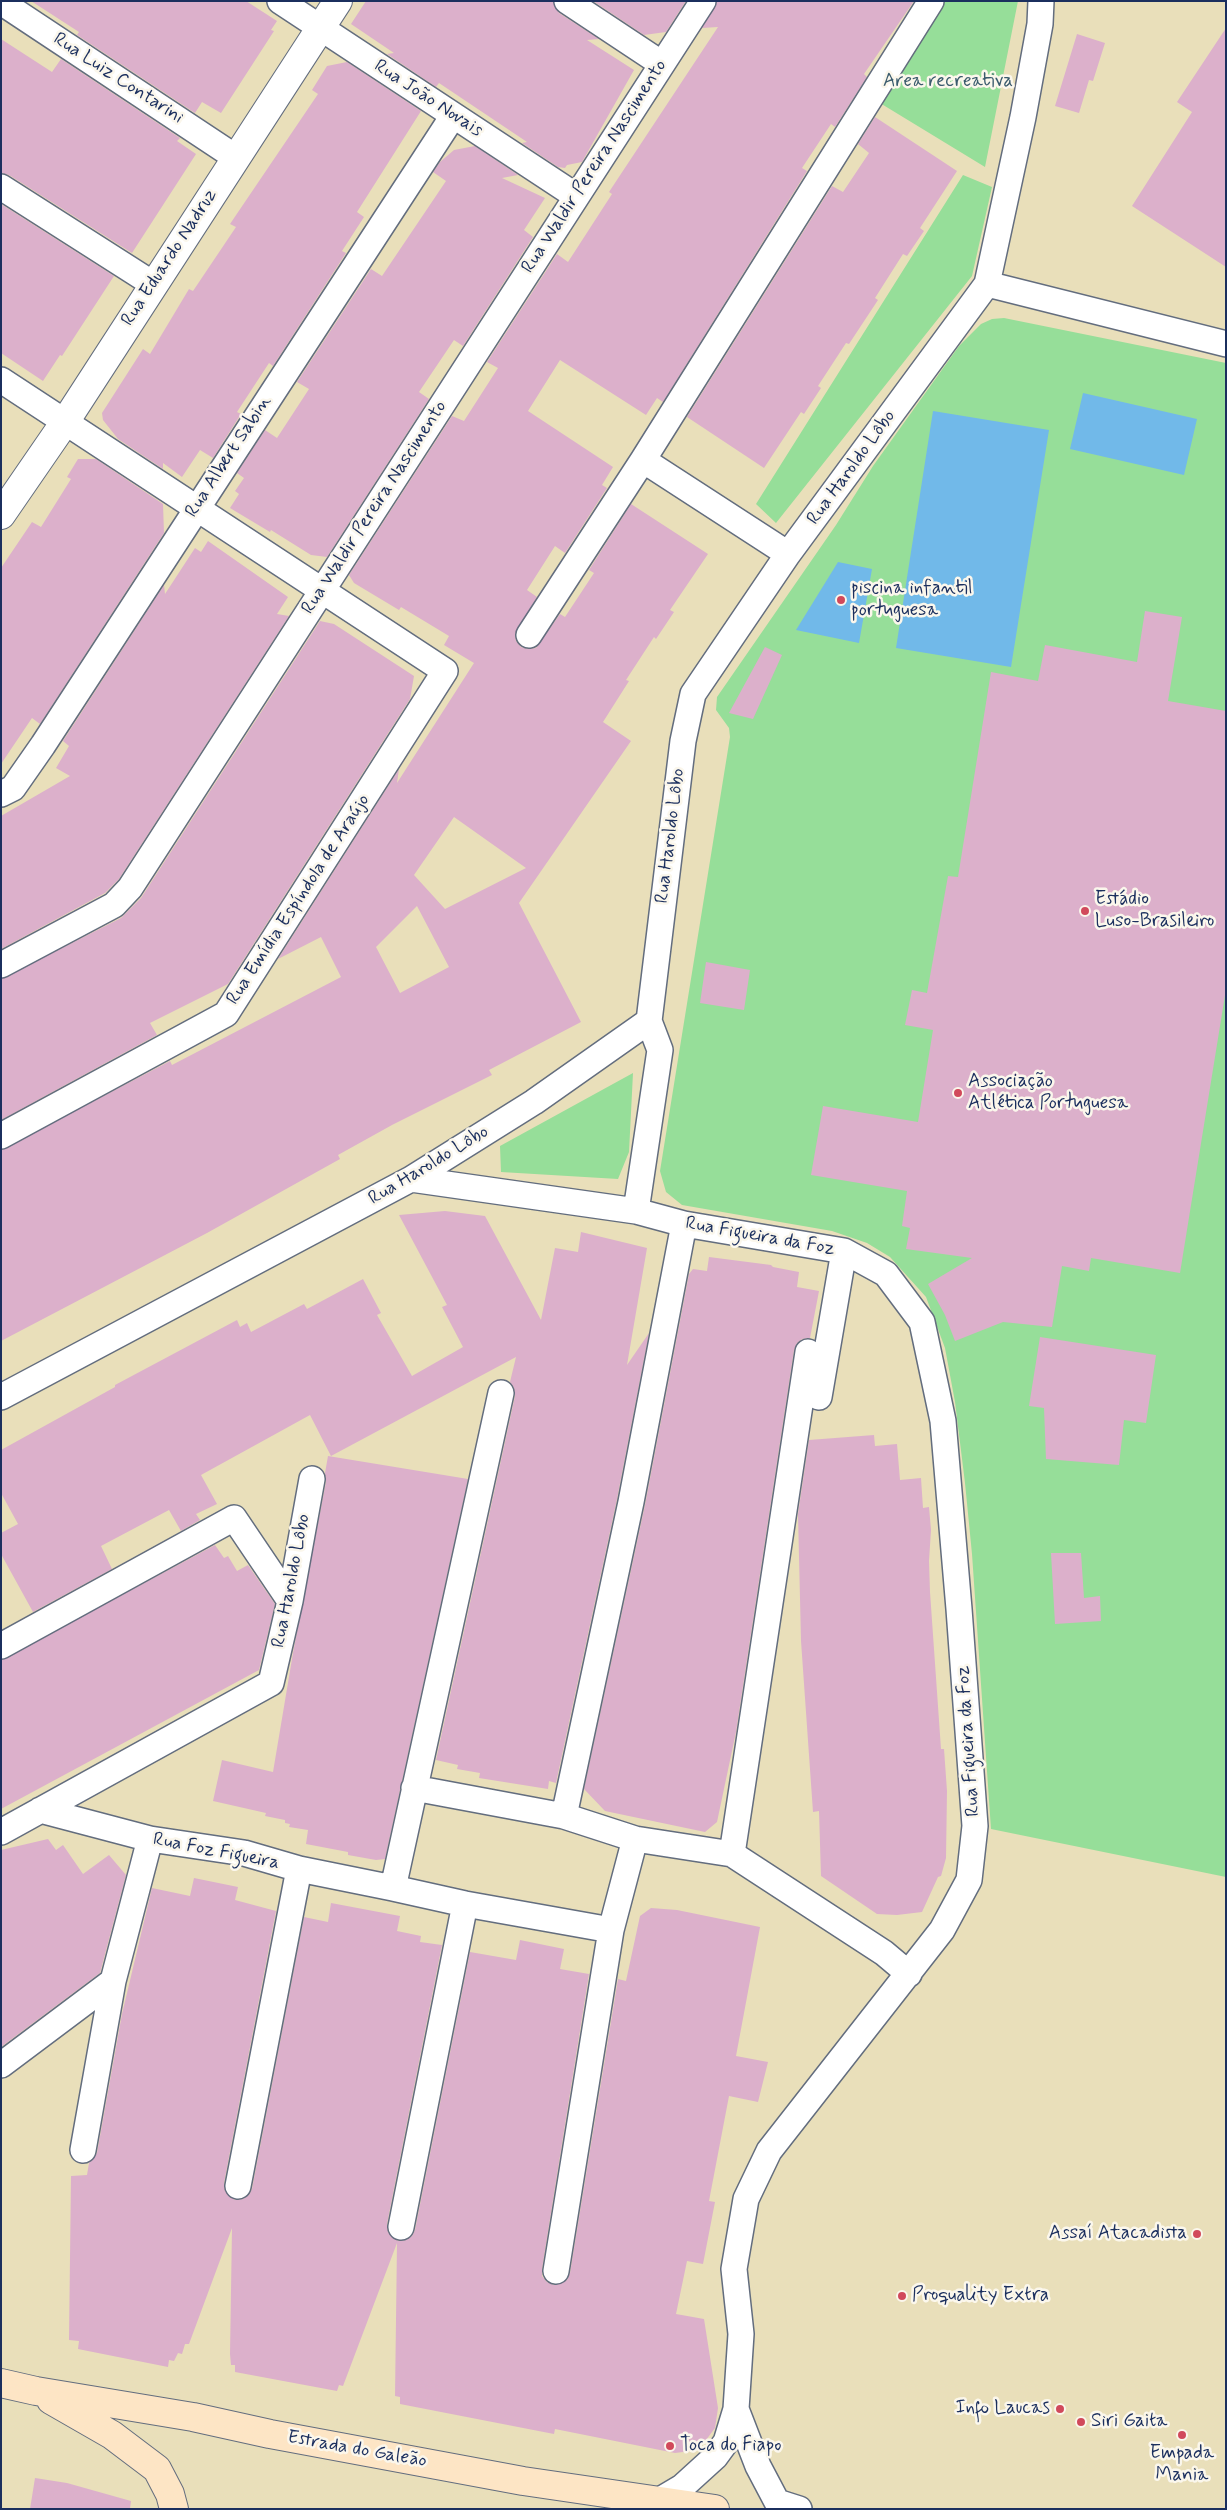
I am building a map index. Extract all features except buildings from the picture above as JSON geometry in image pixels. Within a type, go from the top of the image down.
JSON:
[{"type":"main road","name":"Estrada do Galeão","points":[[1,2383],[36,2391],[192,2417],[270,2434],[523,2481],[715,2509]]},
{"type":"main road","points":[[36,2391],[112,2436],[144,2458],[156,2469],[170,2494],[174,2509]]},
{"type":"street","name":"Rua João Novais","points":[[280,1],[576,196]]},
{"type":"street","name":"Rua Eduardo Nadruz","points":[[1,515],[65,422],[235,157],[338,1]]},
{"type":"street","points":[[567,1],[662,64]]},
{"type":"street","name":"Rua Waldir Pereira Nascimento","points":[[1,965],[114,905],[130,888],[703,1]]},
{"type":"street","points":[[529,635],[643,460],[930,1]]},
{"type":"street","name":"Rua Luiz Contarini","points":[[1,2],[235,157]]},
{"type":"street","name":"Rua Haroldo Lôbo","points":[[1,1397],[410,1179],[534,1102],[649,1021],[683,741],[693,694],[788,554],[987,284],[1024,117],[1045,4]]},
{"type":"street","name":"Rua Albert Sabin","points":[[1,794],[13,788],[42,745],[453,116]]},
{"type":"street","points":[[1,187],[153,284]]},
{"type":"street","points":[[987,284],[1226,344]]},
{"type":"street","points":[[1,380],[323,590]]},
{"type":"street","points":[[643,460],[788,554]]},
{"type":"street","name":"Rua Emídia Espíndola de Araújo","points":[[1,1136],[226,1014],[445,671],[323,590]]},
{"type":"street","points":[[636,1211],[660,1050],[649,1021]]},
{"type":"street","name":"Rua Figueira da Foz","points":[[410,1179],[636,1211],[684,1224],[844,1251],[886,1274],[922,1322],[943,1422],[975,1826],[969,1880],[942,1930],[769,2151],[746,2199],[734,2268],[741,2334],[736,2409],[726,2442],[715,2456],[682,2487],[660,2500]]},
{"type":"street","points":[[564,1816],[631,1502],[684,1224]]},
{"type":"street","points":[[814,1424],[844,1251]]},
{"type":"street","points":[[732,1854],[808,1352]]},
{"type":"street","points":[[393,1888],[501,1393]]},
{"type":"street","name":"Rua Haroldo Lôbo","points":[[40,1810],[271,1683],[290,1601],[312,1479]]},
{"type":"street","points":[[1,1646],[234,1518],[290,1601]]},
{"type":"street","points":[[414,1788],[564,1816],[635,1839],[732,1854],[884,1953],[909,1974]]},
{"type":"street","points":[[1,1832],[40,1810]]},
{"type":"street","name":"Rua Foz Figueira","points":[[40,1810],[150,1839],[244,1853],[299,1869],[465,1904],[611,1930]]},
{"type":"street","points":[[83,2150],[113,1981],[150,1839]]},
{"type":"street","points":[[556,2271],[611,1930],[635,1839]]},
{"type":"street","points":[[238,2186],[299,1869]]},
{"type":"street","points":[[401,2227],[465,1904]]},
{"type":"street","points":[[1,2065],[113,1981]]},
{"type":"street","name":"Rua Figueira da Foz","points":[[736,2409],[758,2466],[777,2502],[799,2509]]},
{"type":"green space","name":"Area recreativa","points":[[936,1],[1018,1],[985,167],[875,100]]},
{"type":"green space","points":[[963,175],[992,187],[972,276],[776,523],[756,504]]},
{"type":"green space","name":"Associação Atlética Portuguesa","points":[[1004,318],[1226,363],[1226,1877],[991,1829],[972,1554],[965,1483],[955,1402],[945,1348],[926,1297],[890,1257],[867,1243],[832,1231],[682,1205],[666,1192],[660,1171],[730,737],[729,728],[716,710],[717,697],[836,525],[873,466],[959,346],[981,324],[992,319]]},
{"type":"green space","points":[[633,1073],[629,1152],[618,1179],[501,1172],[500,1146]]},
{"type":"water","points":[[1083,393],[1197,419],[1184,475],[1070,449]]},
{"type":"water","points":[[933,411],[1049,430],[1011,667],[896,648]]},
{"type":"water","name":"piscina infantil portuguesa","points":[[838,562],[872,569],[859,643],[796,630]]},
{"type":"place","name":"piscina infantil portuguesa","points":[[841,600]]},
{"type":"place","name":"Estádio Luso-Brasileiro","points":[[1085,911]]},
{"type":"place","name":"Associação Atlética Portuguesa","points":[[958,1093]]},
{"type":"place","name":"Assaí Atacadista","points":[[1197,2234]]},
{"type":"place","name":"Proquality Extra","points":[[902,2296]]},
{"type":"place","name":"Info Laucas","points":[[1060,2409]]},
{"type":"place","name":"Siri Gaita","points":[[1081,2422]]},
{"type":"place","name":"Empada Mania","points":[[1182,2435]]},
{"type":"place","name":"Toca do Fiapo","points":[[670,2446]]}]
